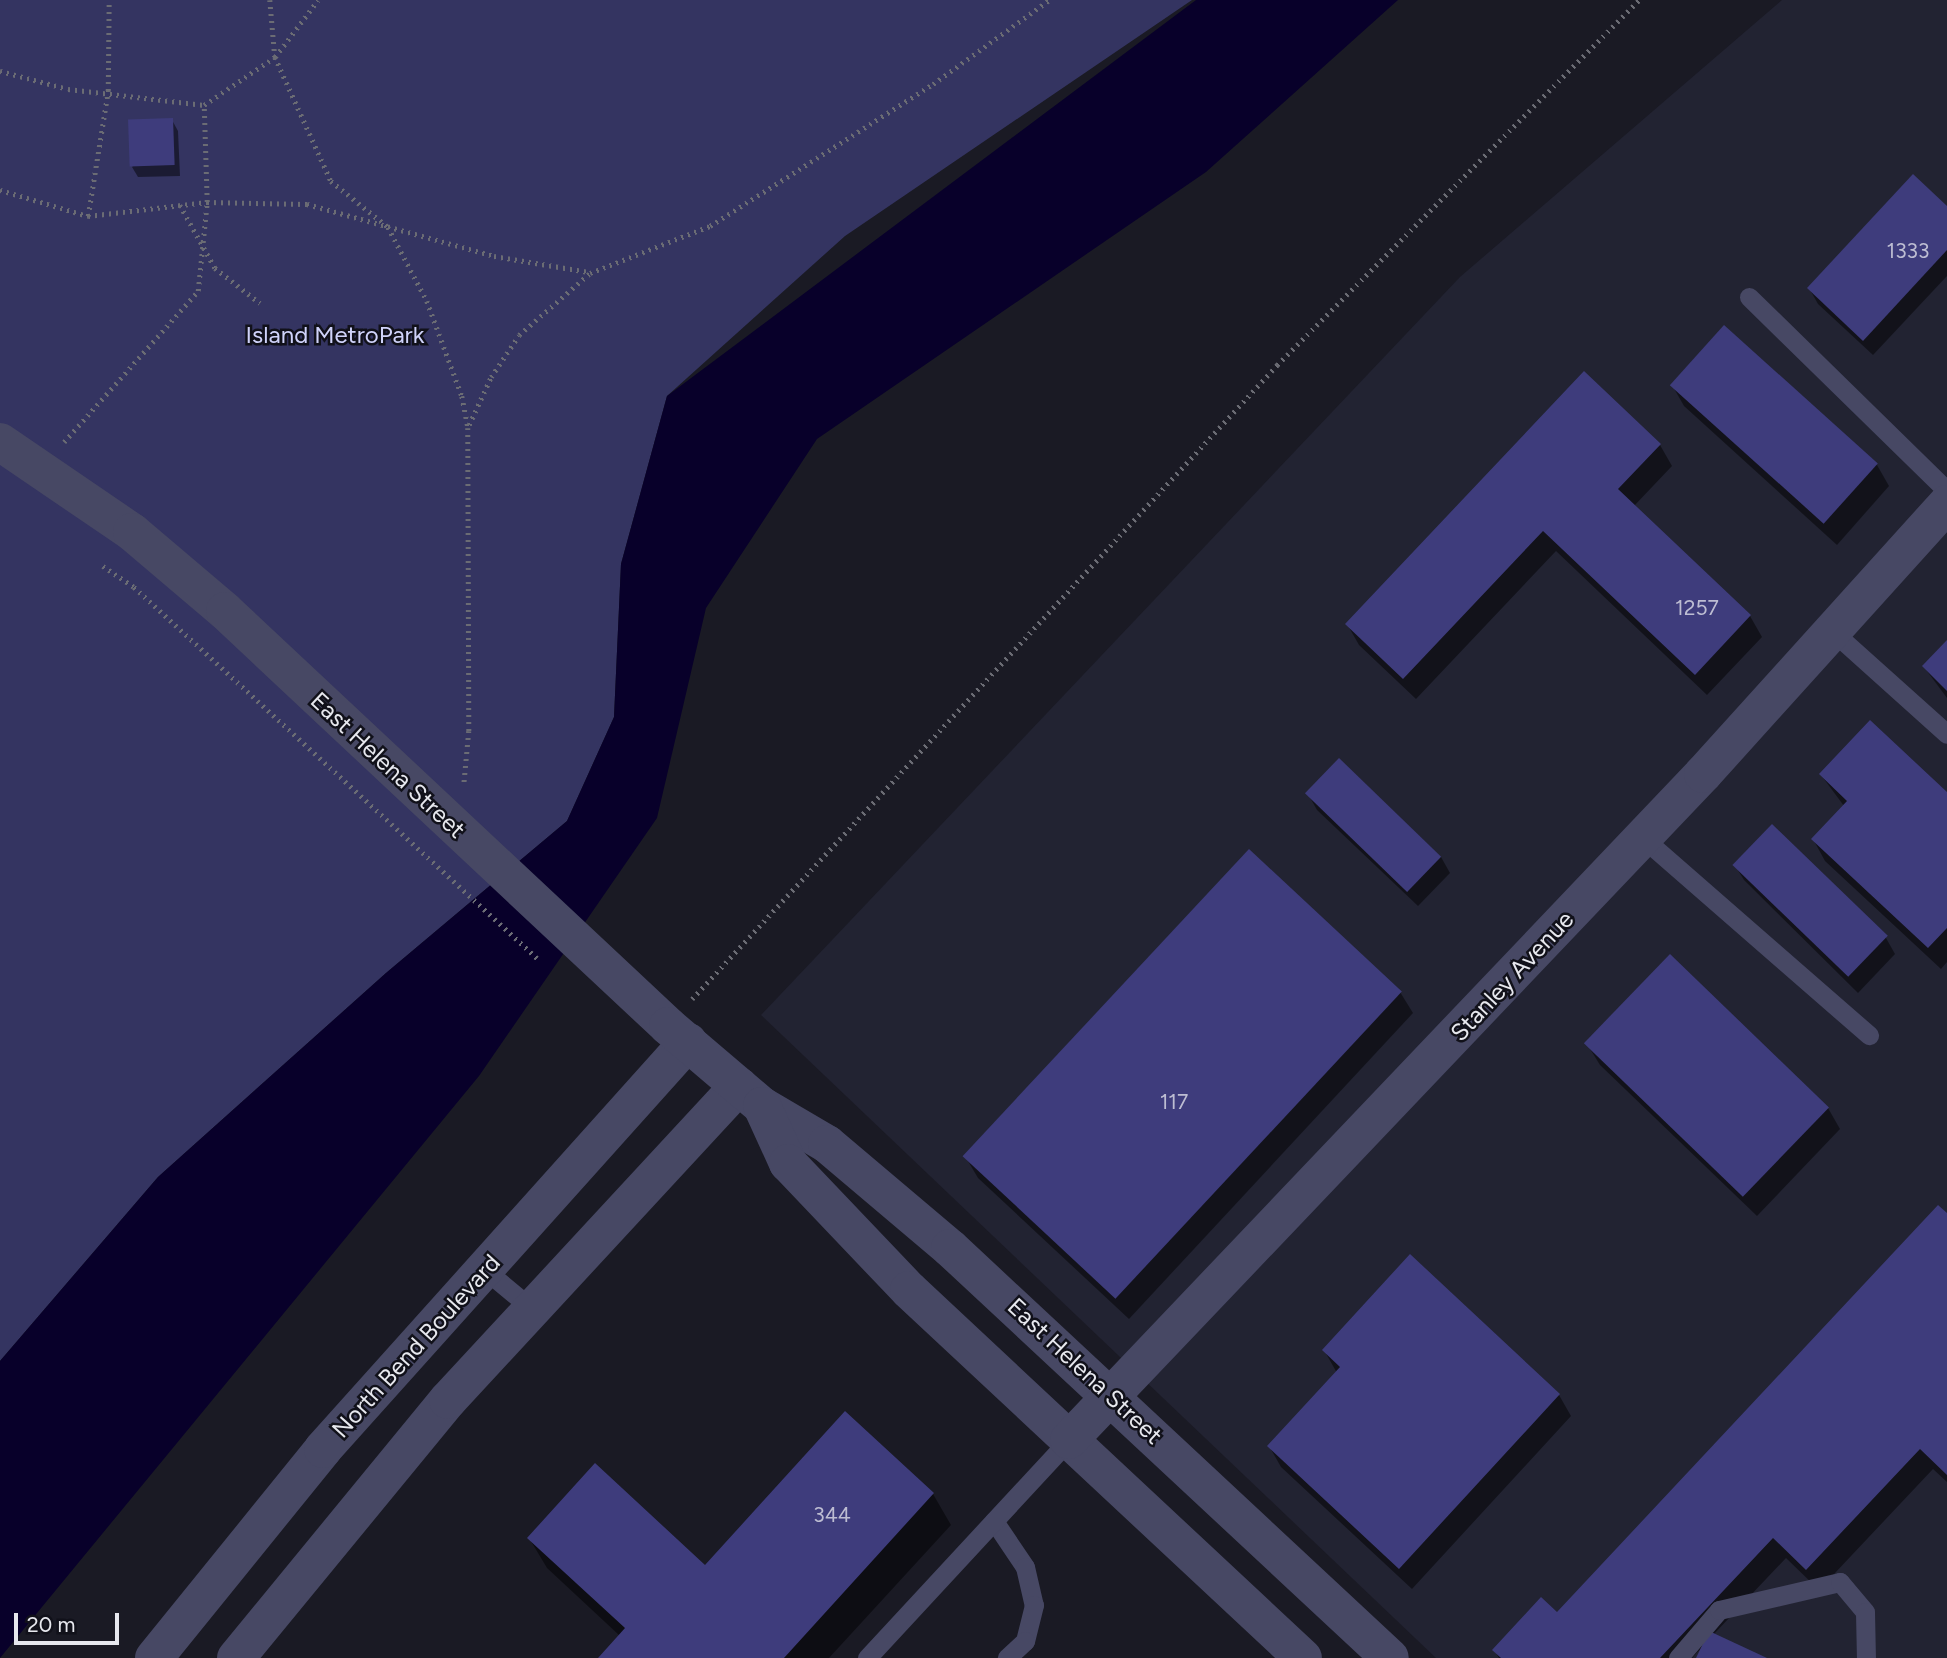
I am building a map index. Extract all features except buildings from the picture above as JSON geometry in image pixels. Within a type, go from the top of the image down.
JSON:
[{"type":"street","name":"East Helena Street","points":[[0,442],[42,467],[132,532],[225,611],[670,1026],[751,1096],[827,1144],[950,1248],[1112,1396],[1390,1658]]},
{"type":"street","name":"Stanley Avenue","points":[[1069,1440],[1643,838],[1947,503]]},
{"type":"street","name":"North Bend Boulevard","points":[[154,1658],[323,1450],[484,1269],[670,1026]]},
{"type":"street","name":"East Helena Street","points":[[751,1096],[788,1163],[909,1290],[1303,1658]]},
{"type":"street","points":[[236,1658],[448,1400],[531,1308],[751,1096]]},
{"type":"lane","points":[[1749,296],[1947,491]]},
{"type":"lane","points":[[1830,629],[1947,734]]},
{"type":"lane","points":[[1643,838],[1869,1035]]},
{"type":"lane","points":[[484,1269],[531,1308]]},
{"type":"lane","points":[[867,1658],[1069,1440]]},
{"type":"lane","points":[[994,1521],[1025,1567],[1034,1605],[1024,1641],[1007,1658]]},
{"type":"lane","points":[[1678,1658],[1718,1610],[1840,1582],[1865,1612],[1866,1658]]},
{"type":"path","points":[[88,216],[108,91],[109,0]]},
{"type":"path","points":[[270,0],[275,57],[331,181],[388,227],[450,357],[468,428],[469,731],[459,831]]},
{"type":"path","points":[[0,71],[68,89],[108,91],[204,105],[275,57],[318,0]]},
{"type":"path","points":[[468,428],[491,377],[519,335],[590,273],[710,226],[933,84],[1049,0]]},
{"type":"path","points":[[670,1026],[1277,365],[1639,0]]},
{"type":"path","points":[[42,467],[198,290],[207,202],[204,105]]},
{"type":"path","points":[[0,190],[88,216],[207,202],[307,204],[494,256],[590,273]]},
{"type":"path","points":[[180,205],[215,268],[260,303]]},
{"type":"path","points":[[103,566],[134,587],[546,966]]},
{"type":"shaded area","points":[[1196,0],[1398,0],[1206,172],[817,439],[706,608],[657,818],[479,1076],[0,1658],[0,1361],[158,1177],[386,973],[567,821],[614,717],[621,564],[667,396]]},
{"type":"shaded area","points":[[1782,0],[1947,0],[1947,1658],[1436,1658],[761,1015],[1460,277]]},
{"type":"green space","name":"Island MetroPark","points":[[0,0],[1192,0],[845,236],[667,396],[621,564],[614,717],[567,821],[386,973],[158,1177],[0,1361]]}]
